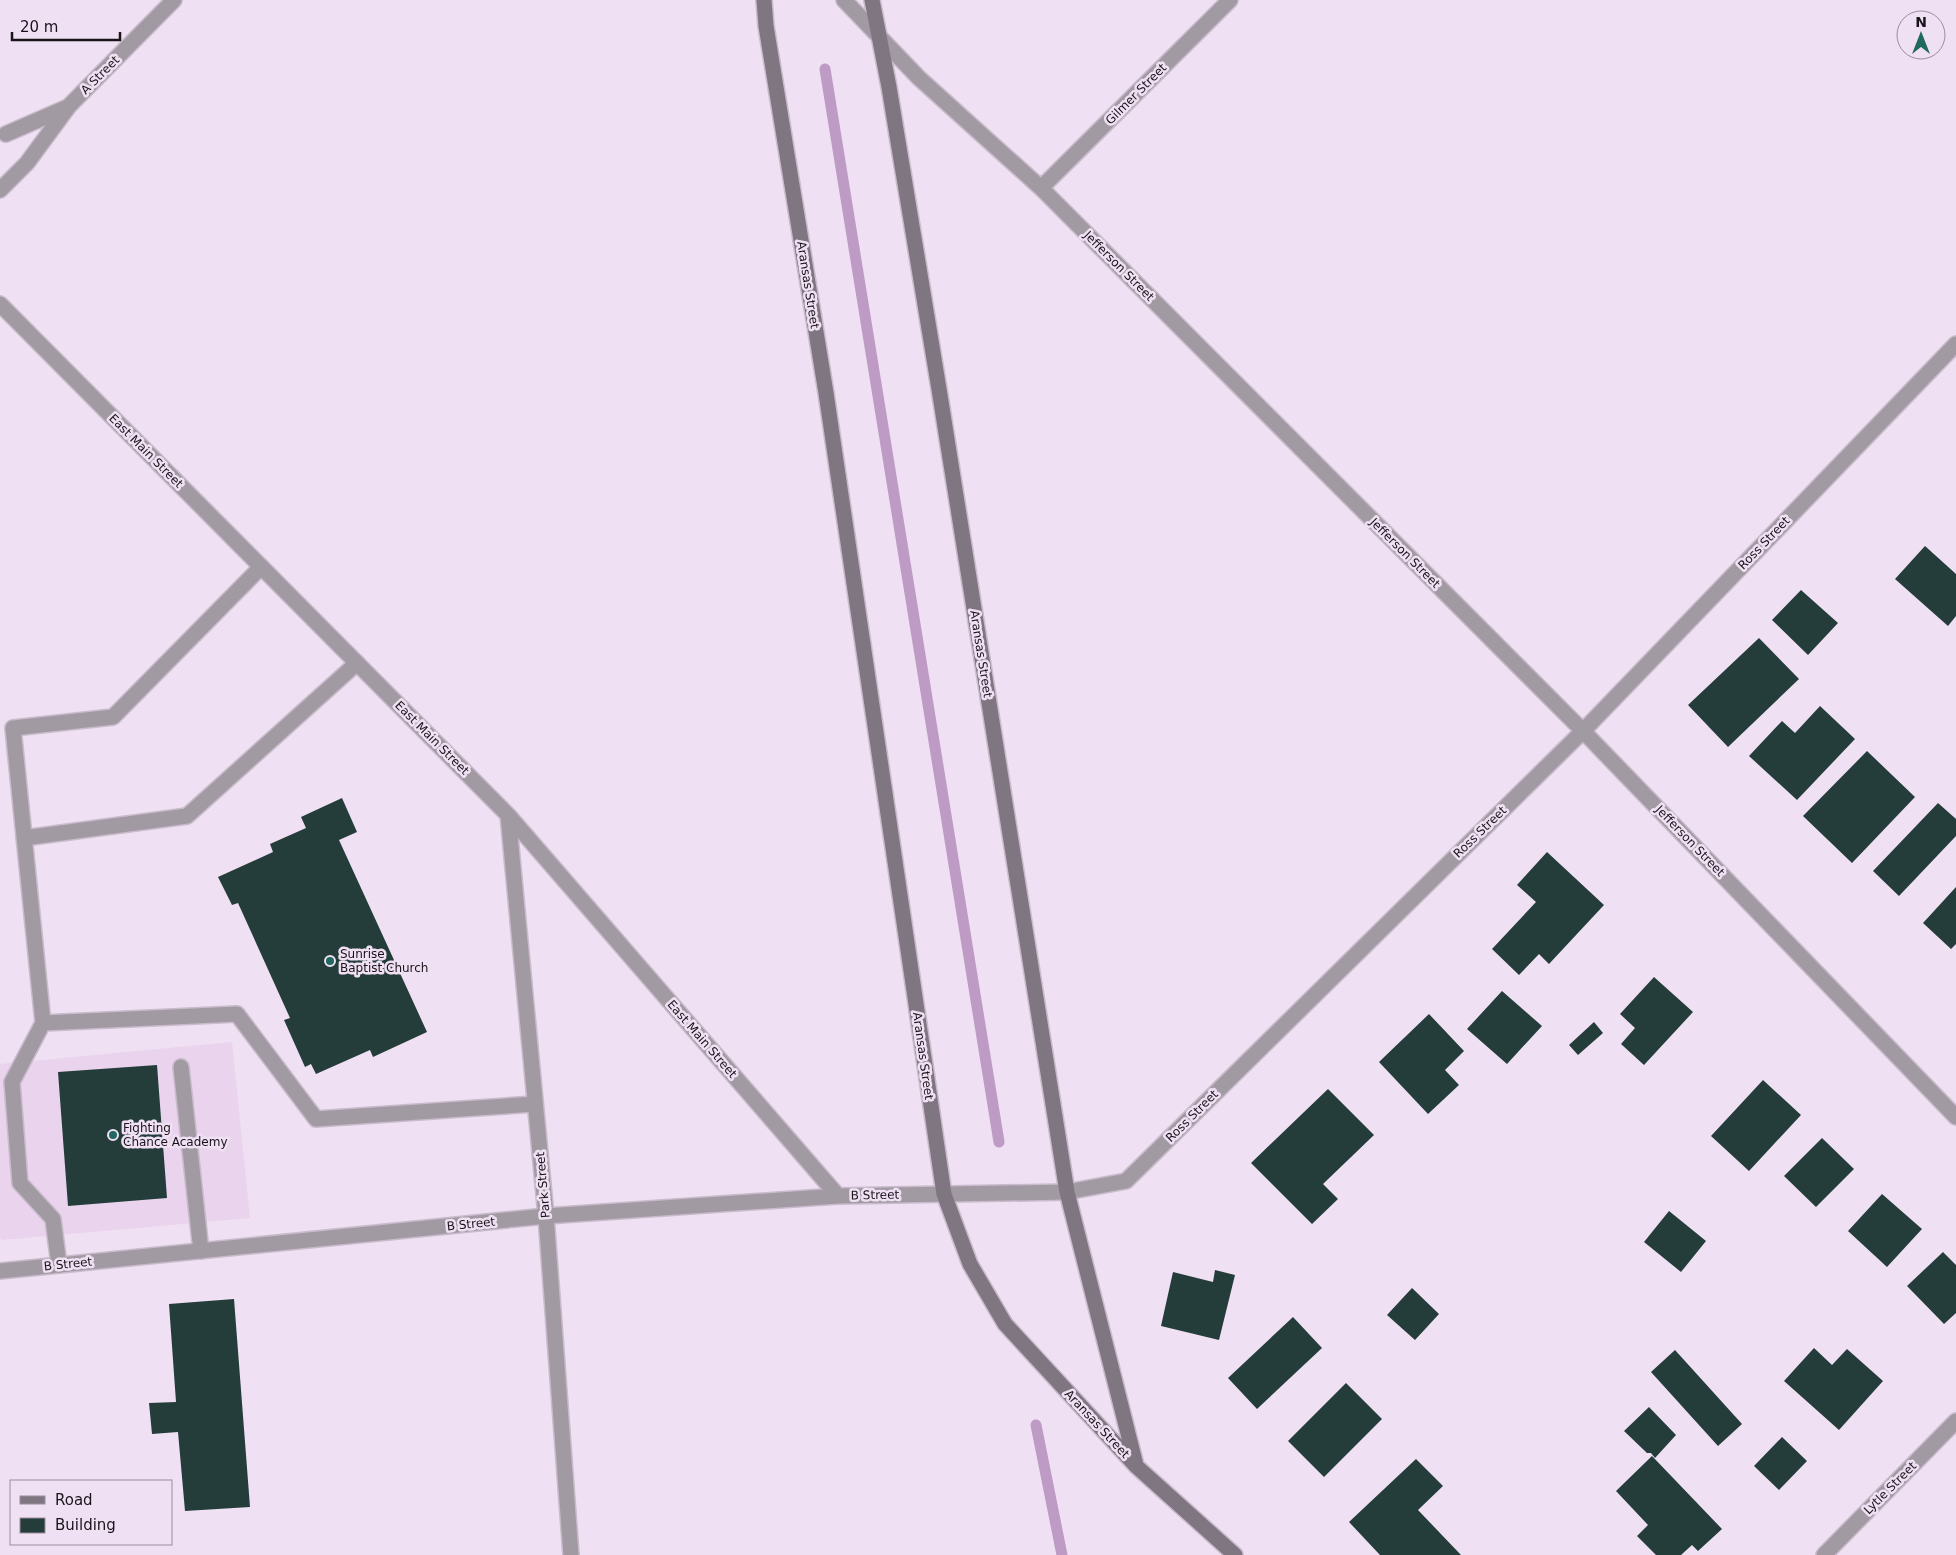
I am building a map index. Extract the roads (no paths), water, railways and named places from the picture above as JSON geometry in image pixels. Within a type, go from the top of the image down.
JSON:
[{"type":"street","name":"A Street","points":[[0,190],[27,163],[69,106],[174,0]]},
{"type":"street","name":"Aransas Street","points":[[764,0],[766,26],[826,393],[944,1194],[970,1264],[1005,1324],[1136,1466]]},
{"type":"street","name":"Jefferson Street","points":[[844,0],[919,78],[1041,188],[1583,731],[1956,1117]]},
{"type":"street","name":"Aransas Street","points":[[872,0],[889,87],[1067,1192],[1136,1466]]},
{"type":"street","name":"Gilmer Street","points":[[1041,188],[1230,0]]},
{"type":"street","name":"A Street","points":[[6,134],[69,106]]},
{"type":"street","name":"East Main Street","points":[[0,304],[508,815],[838,1196]]},
{"type":"street","name":"Ross Street","points":[[944,1194],[1067,1192],[1126,1181],[1583,731],[1956,344]]},
{"type":"street","points":[[58,1265],[53,1219],[20,1183],[12,1082],[42,1024],[13,728],[113,717],[261,567]]},
{"type":"street","points":[[24,838],[187,816],[356,662]]},
{"type":"street","name":"Park Street","points":[[508,815],[546,1216],[571,1555]]},
{"type":"street","points":[[42,1024],[237,1014],[316,1119],[535,1104]]},
{"type":"street","points":[[182,1067],[201,1251]]},
{"type":"street","name":"B Street","points":[[0,1271],[546,1216],[838,1196],[944,1194]]},
{"type":"street","name":"Lytle Street","points":[[1824,1555],[1956,1421]]},
{"type":"street","points":[[1136,1466],[1235,1555]]},
{"type":"waterway","points":[[825,69],[999,1142]]},
{"type":"waterway","points":[[1036,1425],[1062,1555]]},
{"type":"place","name":"Sunrise Baptist Church","points":[[330,961]]},
{"type":"place","name":"Fighting Chance Academy","points":[[113,1135]]}]
